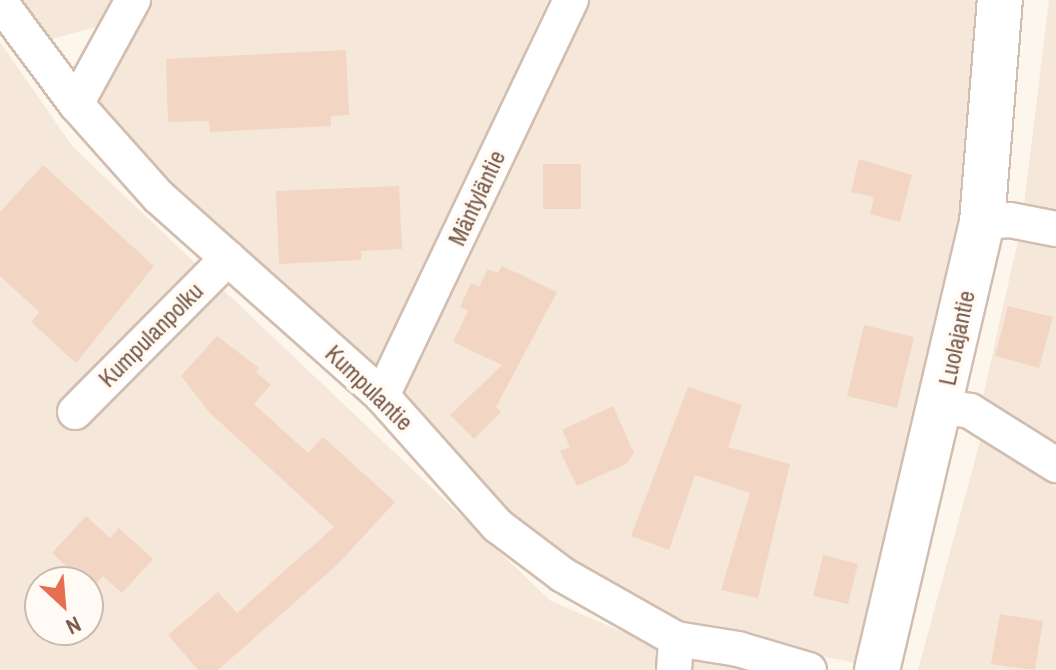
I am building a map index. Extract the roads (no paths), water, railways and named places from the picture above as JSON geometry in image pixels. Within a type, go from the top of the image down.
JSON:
[{"type":"main road","name":"Luolajantie","points":[[877,670],[943,407],[982,222],[1000,0]]},
{"type":"street","points":[[76,104],[133,0]]},
{"type":"street","name":"Mäntyläntie","points":[[382,396],[571,0]]},
{"type":"street","name":"Kumpulantie","points":[[0,2],[76,104],[159,197],[382,396],[498,526],[675,654],[738,649],[809,670]]},
{"type":"street","points":[[982,222],[1010,220],[1056,229]]},
{"type":"street","name":"Kumpulanpolku","points":[[75,412],[228,258]]},
{"type":"street","points":[[943,407],[970,411],[1056,465]]}]
